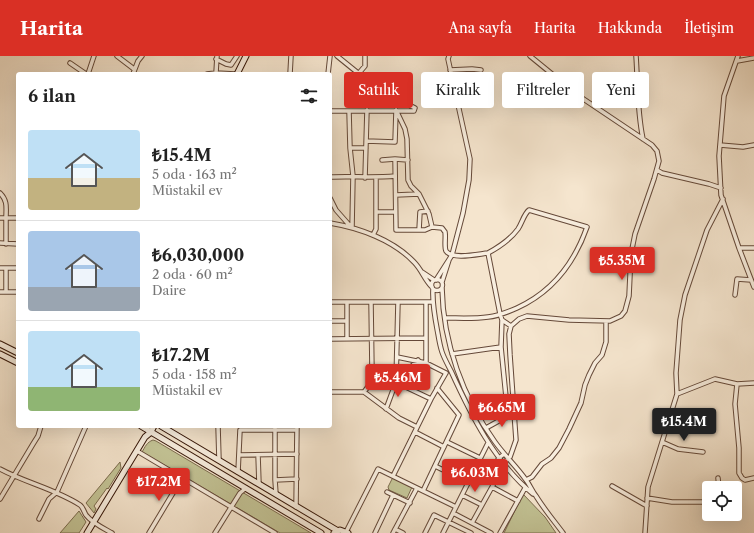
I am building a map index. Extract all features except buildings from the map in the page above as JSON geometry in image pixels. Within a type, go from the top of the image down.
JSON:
[{"type":"street","points":[[88,72],[94,56]]},
{"type":"street","points":[[117,56],[134,69]]},
{"type":"street","points":[[133,72],[142,56]]},
{"type":"street","points":[[216,72],[217,58],[226,64],[231,65],[237,56]]},
{"type":"street","points":[[237,72],[246,56]]},
{"type":"street","points":[[290,72],[291,56]]},
{"type":"street","points":[[328,72],[330,56]]},
{"type":"street","points":[[337,56],[358,72]]},
{"type":"street","points":[[360,72],[365,66],[365,56]]},
{"type":"street","points":[[448,56],[470,159],[469,180],[463,214],[451,257],[442,282],[445,318],[452,354],[467,394],[486,428],[504,454],[526,480],[563,533]]},
{"type":"street","points":[[503,463],[508,458],[516,440],[509,334],[511,326],[518,319],[527,316],[569,320],[610,321],[621,316],[626,311],[629,296],[631,254],[635,234],[657,170],[658,161],[657,151],[652,145],[579,96],[530,56]]},
{"type":"street","points":[[636,56],[637,100],[643,139]]},
{"type":"street","points":[[738,56],[724,96],[720,145],[721,188],[723,199],[739,248],[754,287]]},
{"type":"street","points":[[736,61],[754,58]]},
{"type":"street","points":[[70,63],[84,72]]},
{"type":"street","points":[[450,70],[481,70]]},
{"type":"street","points":[[332,111],[414,111],[415,108],[413,107]]},
{"type":"street","points":[[349,110],[350,148],[353,176],[352,228]]},
{"type":"street","points":[[365,178],[367,110]]},
{"type":"street","points":[[366,141],[395,142],[396,110]]},
{"type":"street","points":[[396,110],[405,129],[408,180],[411,186],[419,194],[428,211],[432,227]]},
{"type":"street","points":[[720,145],[743,147],[754,145]]},
{"type":"street","points":[[350,148],[366,148]]},
{"type":"street","points":[[382,160],[408,160]]},
{"type":"street","points":[[396,160],[396,230],[425,230],[432,227],[444,229],[446,236],[445,249],[451,257]]},
{"type":"street","points":[[657,170],[662,173],[721,188]]},
{"type":"street","points":[[332,176],[353,176],[365,178],[395,176]]},
{"type":"street","points":[[373,235],[376,229],[376,178]]},
{"type":"street","points":[[0,193],[4,197],[6,203],[6,244]]},
{"type":"street","points":[[396,195],[419,194]]},
{"type":"street","points":[[645,533],[648,487],[677,394],[676,373],[680,339],[680,320],[685,295],[707,230],[723,199]]},
{"type":"street","points":[[332,202],[336,210],[352,228]]},
{"type":"street","points":[[445,318],[488,317],[514,309],[534,299],[556,281],[567,268],[576,254],[587,228],[530,210],[527,212],[518,229],[509,239],[488,253],[451,257],[432,283],[432,302],[441,351],[467,406],[488,443],[499,458],[525,488],[536,496]]},
{"type":"street","points":[[419,230],[420,212],[428,211]]},
{"type":"street","points":[[376,212],[395,212]]},
{"type":"street","points":[[0,218],[16,218]]},
{"type":"street","points":[[332,223],[373,235],[400,250],[422,271],[435,280],[442,282]]},
{"type":"street","points":[[0,244],[16,244]]},
{"type":"street","points":[[739,248],[754,248]]},
{"type":"street","points":[[488,253],[502,320],[501,347],[508,417]]},
{"type":"street","points":[[0,268],[16,268]]},
{"type":"street","points":[[6,268],[6,292]]},
{"type":"street","points":[[422,271],[427,282],[433,288],[438,290],[442,288]]},
{"type":"street","points":[[734,295],[737,279],[751,280]]},
{"type":"street","points":[[0,292],[16,292]]},
{"type":"street","points":[[332,302],[432,302]]},
{"type":"street","points":[[347,302],[347,338]]},
{"type":"street","points":[[364,392],[370,384],[372,371],[371,302]]},
{"type":"street","points":[[386,409],[396,382],[398,302]]},
{"type":"street","points":[[426,302],[426,363]]},
{"type":"street","points":[[502,320],[511,326]]},
{"type":"street","points":[[332,321],[347,321]]},
{"type":"street","points":[[526,480],[532,477],[542,464],[551,458],[559,448],[569,429],[581,403],[589,375],[602,355],[606,342],[606,321]]},
{"type":"street","points":[[332,339],[426,338]]},
{"type":"street","points":[[0,344],[16,352]]},
{"type":"street","points":[[452,354],[501,347]]},
{"type":"street","points":[[0,354],[16,362]]},
{"type":"street","points":[[397,357],[418,360],[446,373],[451,372]]},
{"type":"street","points":[[396,382],[418,360]]},
{"type":"street","points":[[372,371],[431,399]]},
{"type":"street","points":[[393,476],[431,399],[446,373]]},
{"type":"street","points":[[677,394],[715,379],[737,384],[754,383]]},
{"type":"street","points":[[737,384],[735,404],[739,448],[739,473],[745,480],[754,478]]},
{"type":"street","points":[[423,491],[459,415],[437,388]]},
{"type":"street","points":[[332,392],[364,392],[399,418],[417,427]]},
{"type":"street","points":[[486,428],[508,417],[515,416]]},
{"type":"street","points":[[0,499],[38,436],[40,428]]},
{"type":"street","points":[[39,519],[49,499],[57,492],[85,428]]},
{"type":"street","points":[[87,533],[145,437],[146,428],[321,533]]},
{"type":"street","points":[[164,428],[276,494],[336,532],[347,532],[378,469],[456,507]]},
{"type":"street","points":[[218,428],[219,460]]},
{"type":"street","points":[[238,472],[240,430],[258,428],[297,428],[296,507]]},
{"type":"street","points":[[275,428],[276,494]]},
{"type":"street","points":[[415,432],[444,447]]},
{"type":"street","points":[[447,442],[480,458]]},
{"type":"street","points":[[662,442],[678,449],[703,452]]},
{"type":"street","points":[[443,533],[488,443]]},
{"type":"street","points":[[137,451],[275,533]]},
{"type":"street","points":[[239,455],[297,454]]},
{"type":"street","points":[[472,523],[501,469],[496,463],[504,454]]},
{"type":"street","points":[[258,455],[259,484]]},
{"type":"street","points":[[434,466],[468,482]]},
{"type":"street","points":[[0,469],[14,476],[57,492],[82,506],[86,515],[93,522],[112,533]]},
{"type":"street","points":[[149,533],[182,478]]},
{"type":"street","points":[[275,480],[297,479]]},
{"type":"street","points":[[612,486],[647,506]]},
{"type":"street","points":[[492,487],[518,501]]},
{"type":"street","points":[[215,533],[240,493],[246,488]]},
{"type":"street","points":[[403,533],[394,531],[417,488]]},
{"type":"street","points":[[500,533],[525,488]]},
{"type":"street","points":[[387,492],[410,503]]},
{"type":"street","points":[[375,533],[393,495]]},
{"type":"street","points":[[462,495],[482,505]]},
{"type":"street","points":[[647,498],[672,502],[702,502]]},
{"type":"street","points":[[453,513],[491,533]]},
{"type":"street","points":[[425,533],[434,515],[471,533]]},
{"type":"street","points":[[461,533],[463,529]]},
{"type":"green space","points":[[153,440],[311,533],[280,533],[142,452],[148,443]]},
{"type":"green space","points":[[120,462],[121,468],[108,489],[107,488],[94,506],[96,509],[94,513],[86,503]]},
{"type":"green space","points":[[393,477],[412,487],[407,498],[389,490],[388,487]]},
{"type":"green space","points":[[523,494],[545,517],[556,533],[504,533]]},
{"type":"green space","points":[[79,511],[86,522],[79,533],[60,533]]}]
